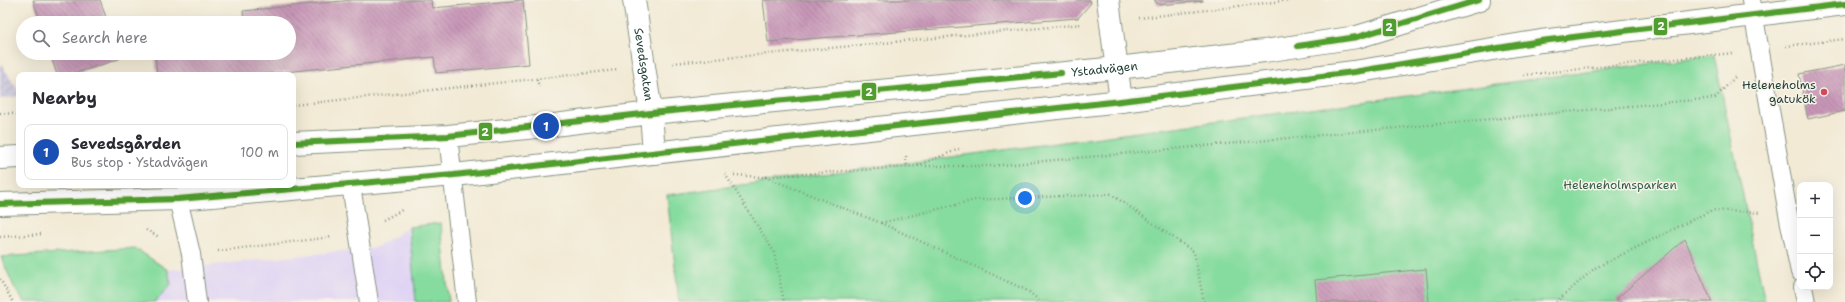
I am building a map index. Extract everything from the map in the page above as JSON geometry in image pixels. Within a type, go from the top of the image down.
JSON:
[{"type":"main road","name":"Sevedsgatan","points":[[634,0],[645,66],[654,153]]},
{"type":"main road","points":[[1108,0],[1121,101]]},
{"type":"main road","name":"Ystadvägen","points":[[296,143],[448,136],[651,113],[1117,68],[1264,51],[1357,37],[1480,0]]},
{"type":"main road","points":[[0,204],[178,199],[454,175],[1121,101],[1354,72],[1541,40],[1752,8],[1845,4]]},
{"type":"main road","points":[[0,158],[16,157]]},
{"type":"lane","points":[[1752,8],[1797,258]]},
{"type":"lane","points":[[448,136],[454,175],[467,302]]},
{"type":"lane","points":[[351,185],[369,302]]},
{"type":"lane","points":[[178,199],[191,254],[197,302]]},
{"type":"lane","points":[[1804,290],[1806,302]]},
{"type":"path","points":[[296,105],[645,66],[1110,22],[1291,0]]},
{"type":"path","points":[[917,166],[992,166],[1716,98],[1759,50],[1845,39]]},
{"type":"path","points":[[538,79],[539,87]]},
{"type":"path","points":[[0,113],[16,114]]},
{"type":"path","points":[[906,156],[907,167]]},
{"type":"path","points":[[725,174],[774,252],[784,302]]},
{"type":"path","points":[[763,177],[881,223],[1028,291],[1041,302]]},
{"type":"path","points":[[881,223],[975,200],[1111,194],[1194,252],[1204,302]]},
{"type":"path","points":[[1556,302],[1595,268],[1712,210],[1788,214]]},
{"type":"path","points":[[0,279],[13,302]]},
{"type":"shaded area","points":[[0,62],[16,87],[16,96],[0,99]]},
{"type":"shaded area","points":[[441,223],[449,302],[24,302],[15,289],[1,257],[135,248],[168,270],[377,247],[409,227]]},
{"type":"green space","name":"Heleneholmsparken","points":[[1714,55],[1765,302],[679,302],[667,195]]},
{"type":"green space","points":[[441,223],[449,302],[416,302],[409,227]]},
{"type":"green space","points":[[135,248],[168,270],[171,284],[155,302],[24,302],[15,289],[1,257]]},
{"type":"building","points":[[33,0],[100,0],[106,16],[39,16]]},
{"type":"building","points":[[352,0],[431,0],[432,8],[523,0],[529,64],[436,73],[434,57],[284,72],[157,72],[156,60],[296,60],[296,16],[243,16],[243,11]]},
{"type":"building","points":[[763,0],[1090,0],[1091,3],[1078,18],[768,42]]},
{"type":"building","points":[[1154,0],[1203,0],[1203,1],[1159,5]]},
{"type":"building","points":[[52,60],[116,60],[79,72],[56,72]]},
{"type":"building","name":"Heleneholms gatukök","points":[[1845,65],[1845,111],[1808,119],[1799,74]]},
{"type":"building","points":[[1685,239],[1712,302],[1617,302],[1616,299]]},
{"type":"building","points":[[1426,269],[1429,302],[1317,302],[1315,280]]},
{"type":"transit line","name":"2","points":[[1298,46],[1357,37],[1479,0]]},
{"type":"transit line","name":"2","points":[[0,204],[178,199],[454,175],[1121,101],[1354,72],[1541,41],[1845,4]]},
{"type":"transit line","name":"2","points":[[296,143],[448,136],[651,113],[1061,73]]},
{"type":"place","name":"Heleneholms gatukök","points":[[1824,92]]},
{"type":"place","name":"Sevedsgården","points":[[546,126]]}]
